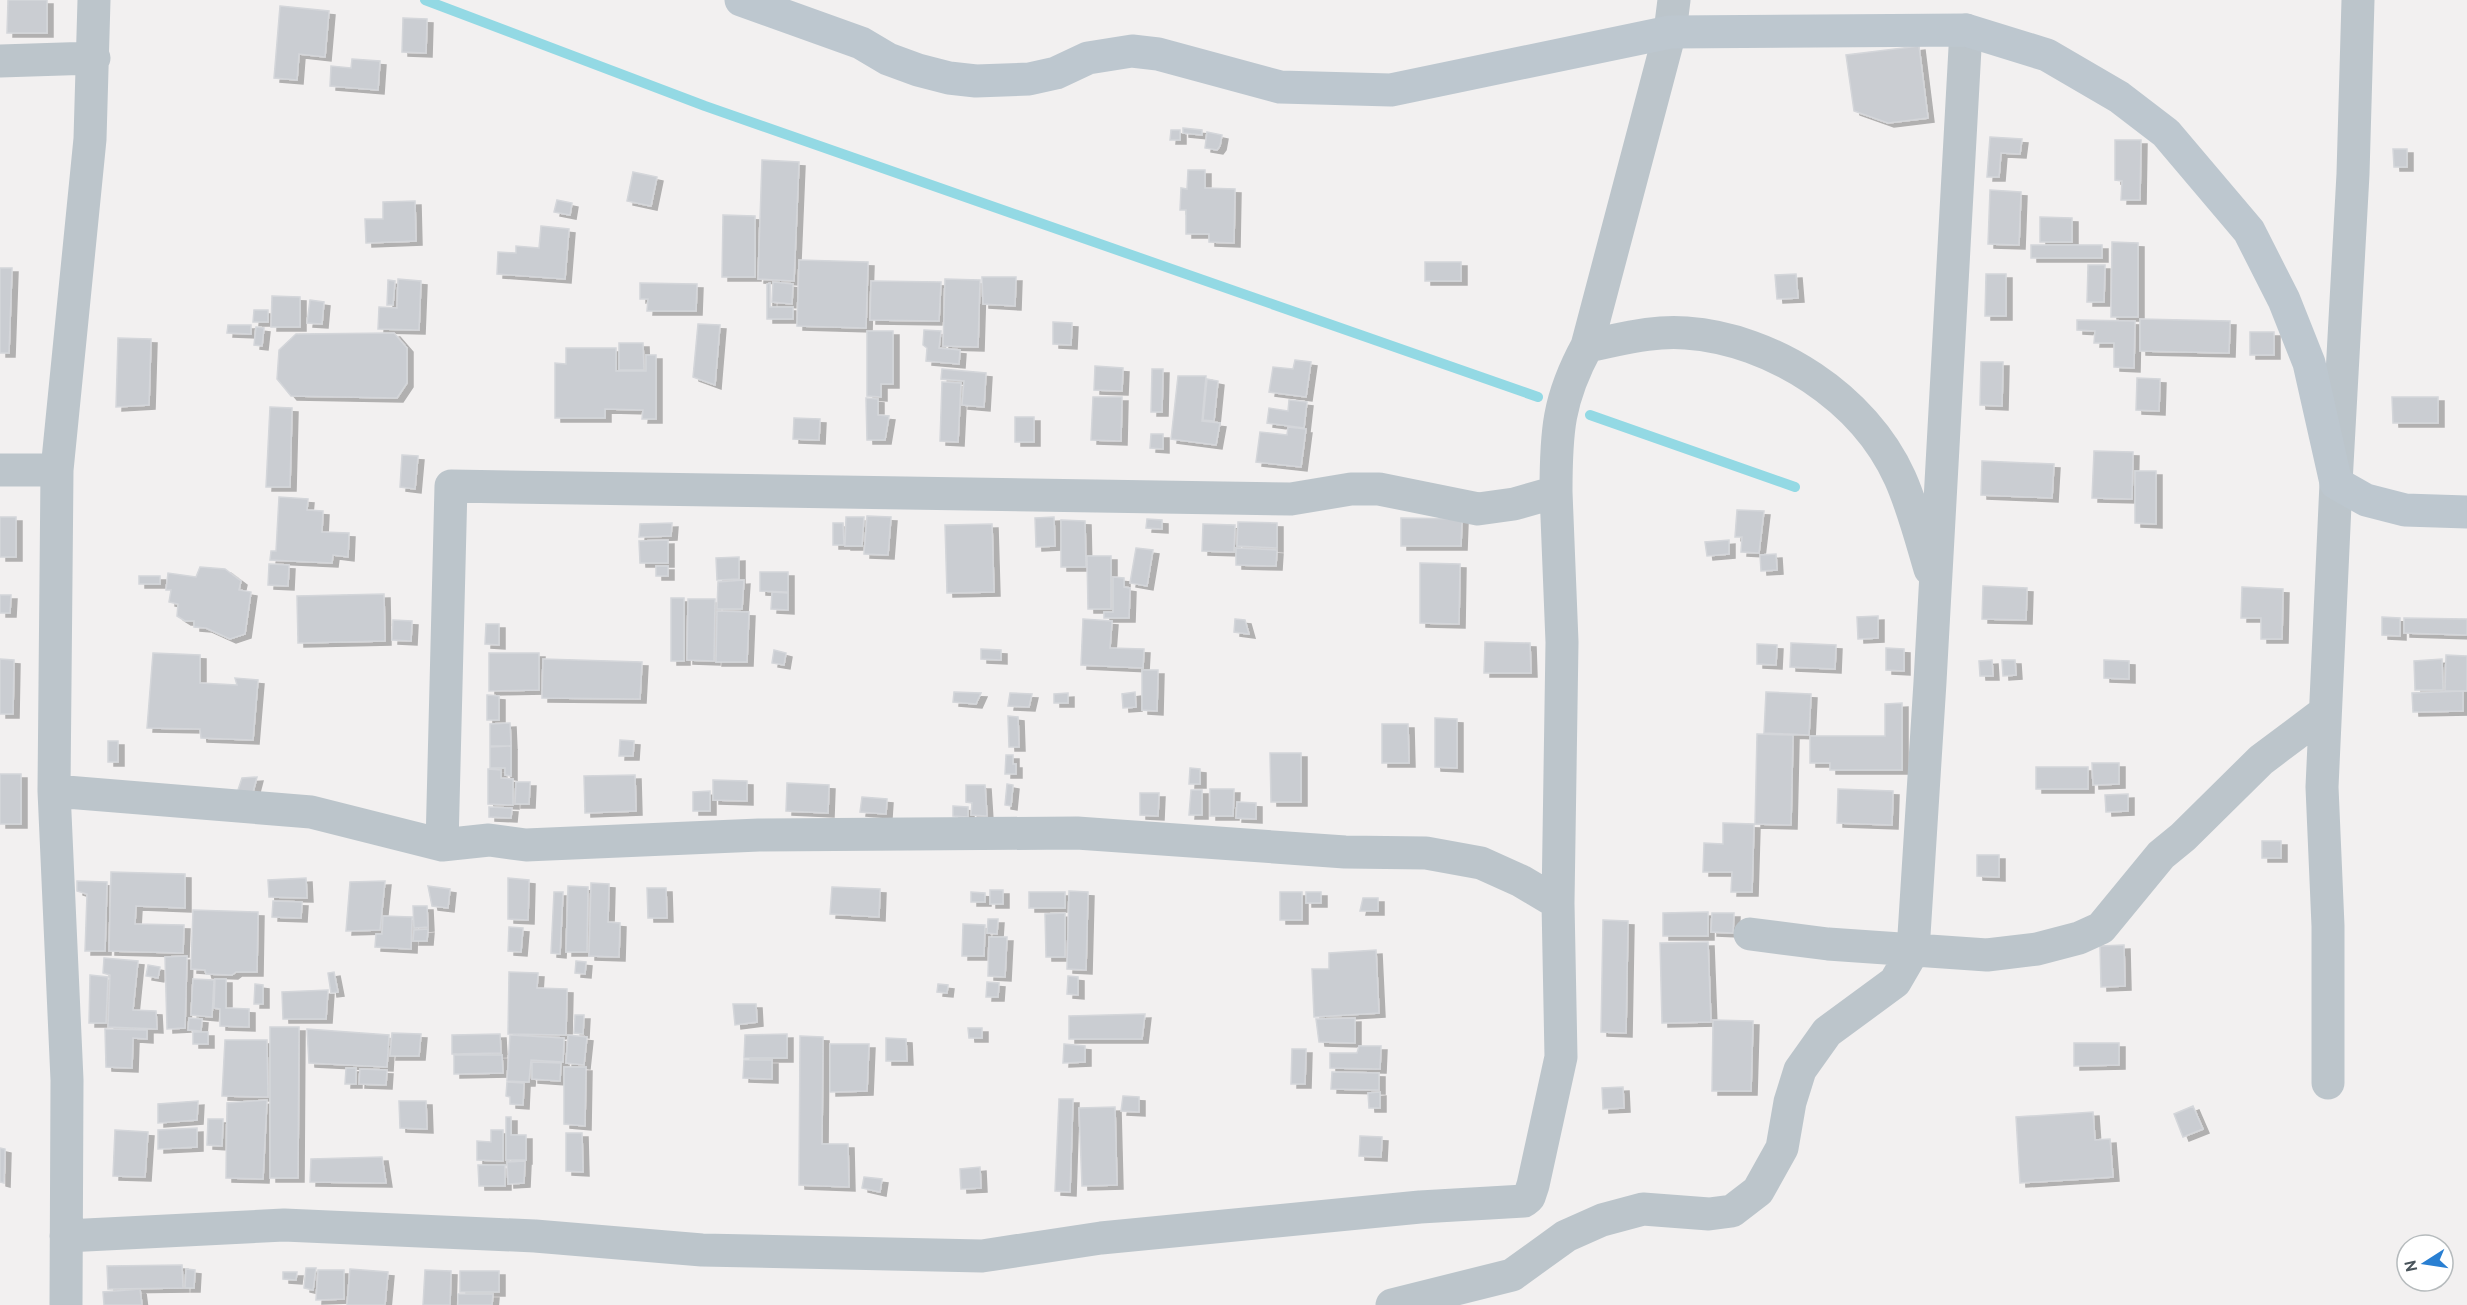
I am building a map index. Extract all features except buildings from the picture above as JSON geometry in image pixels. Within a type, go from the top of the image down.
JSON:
[{"type":"street","points":[[66,1305],[67,1080],[54,791],[57,470],[90,139],[94,0]]},
{"type":"street","points":[[741,0],[861,43],[888,59],[918,70],[949,78],[976,81],[1029,79],[1056,73],[1088,58],[1132,51],[1158,54],[1280,87],[1392,90],[1670,32],[1966,30],[2047,55],[2119,97],[2166,133],[2250,231],[2284,300],[2309,363],[2336,483],[2366,500],[2405,510],[2467,512]]},
{"type":"street","points":[[66,1236],[284,1226],[535,1236],[702,1250],[982,1256],[1101,1238],[1420,1207],[1524,1201],[1529,1197],[1533,1185],[1562,1057],[1558,903],[1562,642],[1556,492],[1559,419],[1570,377],[1587,346],[1670,32],[1674,0]]},
{"type":"street","points":[[2328,1083],[2328,926],[2322,787],[2353,174],[2358,0]]},
{"type":"street","points":[[1392,1305],[1512,1275],[1566,1236],[1602,1220],[1643,1209],[1709,1214],[1732,1211],[1758,1191],[1782,1148],[1790,1102],[1800,1070],[1827,1032],[1894,982],[1913,951],[1936,585],[1966,30]]},
{"type":"street","points":[[0,61],[94,58]]},
{"type":"street","points":[[1587,346],[1684,332],[1721,337],[1753,346],[1793,365],[1826,387],[1876,438],[1900,478],[1936,585]]},
{"type":"street","points":[[0,470],[57,470]]},
{"type":"street","points":[[442,844],[451,486],[1291,499],[1351,489],[1379,489],[1478,509],[1514,504],[1556,492]]},
{"type":"street","points":[[1750,934],[1828,945],[1987,955],[2037,949],[2079,938],[2101,928],[2162,855],[2261,760],[2325,712]]},
{"type":"street","points":[[54,791],[311,812],[442,844],[489,840],[525,845],[759,835],[1077,833],[1345,852],[1426,853],[1481,863],[1521,881],[1558,903]]},
{"type":"waterway","points":[[425,0],[705,106],[1538,397]]},
{"type":"waterway","points":[[1590,415],[1795,487]]}]
